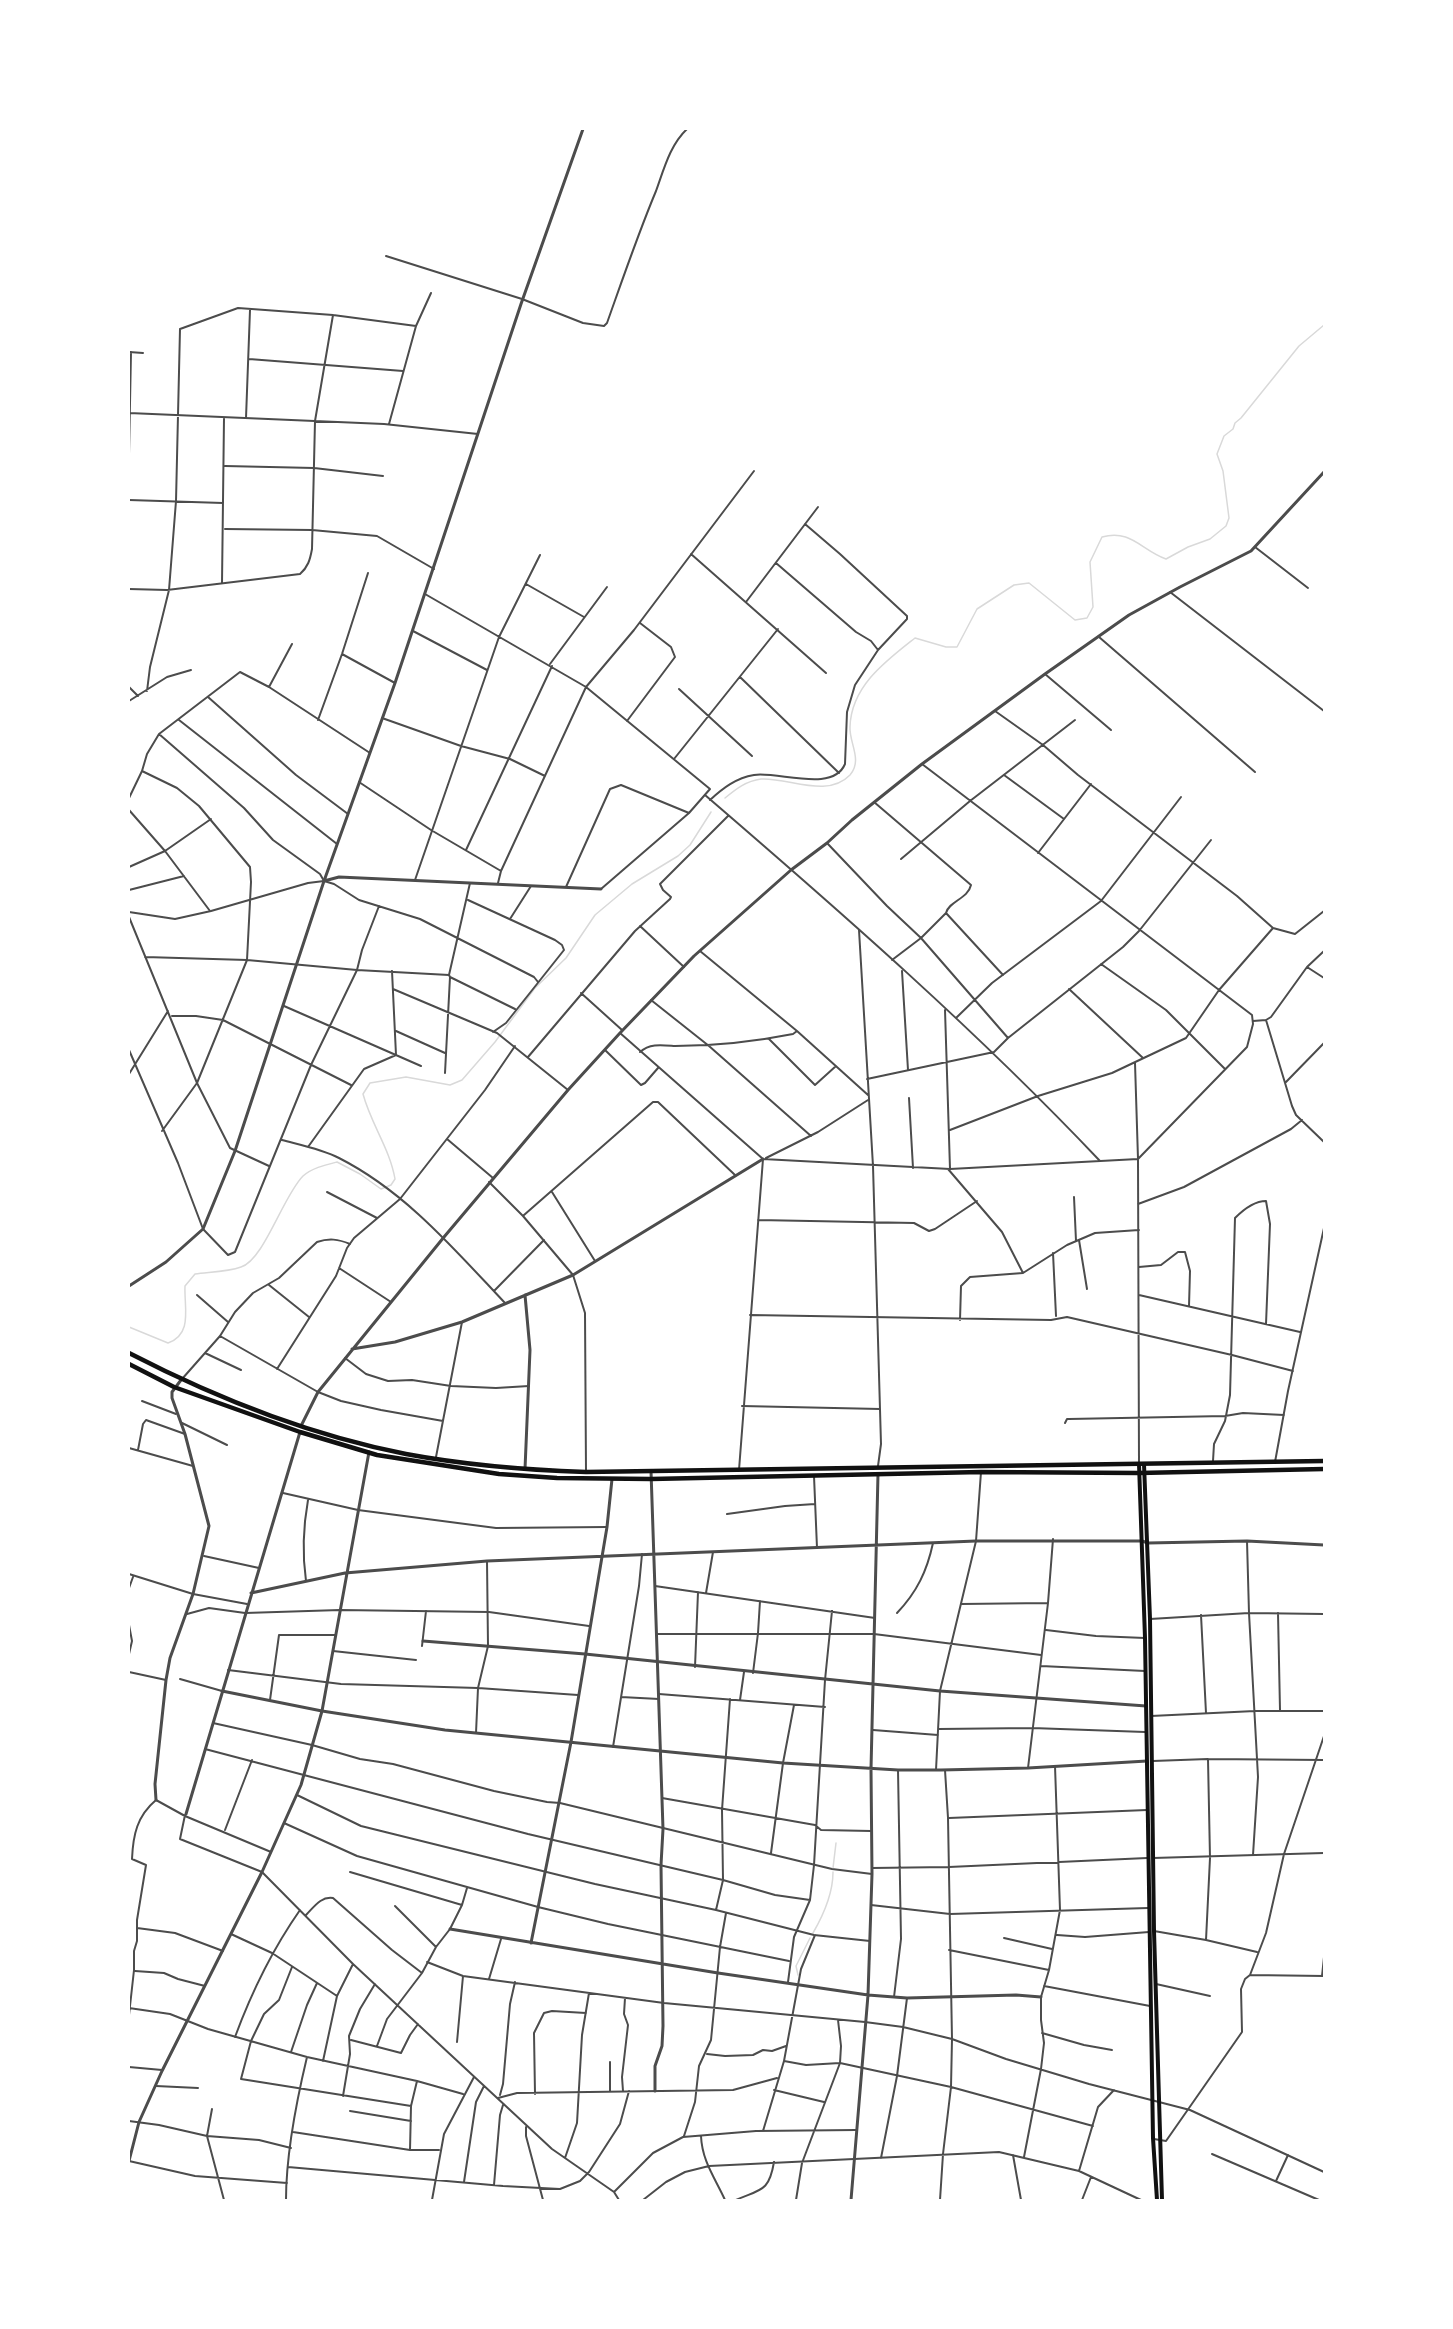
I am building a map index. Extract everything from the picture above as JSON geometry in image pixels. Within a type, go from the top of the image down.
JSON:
[{"type":"highway","points":[[129,1353],[181,1380],[301,1429],[405,1454],[525,1469],[586,1472],[1324,1461]]},
{"type":"highway","points":[[129,1364],[174,1387],[369,1452],[499,1474],[651,1479],[981,1472],[1142,1473],[1324,1469]]},
{"type":"main road","points":[[1142,1464],[1145,1732],[1149,1761],[1150,2006],[1162,2200]]},
{"type":"main road","points":[[1142,1473],[1148,1544],[1150,1619],[1148,1908],[1156,1984],[1156,2102],[1153,2138],[1157,2200]]},
{"type":"street","points":[[129,1286],[166,1262],[203,1230],[235,1150],[268,1044],[284,1006],[324,881],[434,569],[522,299],[583,129]]},
{"type":"street","points":[[386,256],[522,299],[590,326],[604,326],[669,155],[676,140],[687,129]]},
{"type":"street","points":[[389,424],[416,326],[431,293]]},
{"type":"street","points":[[147,691],[150,667],[169,590],[176,501],[180,329],[238,308],[333,315],[416,326]]},
{"type":"street","points":[[246,418],[250,309]]},
{"type":"street","points":[[129,589],[169,590],[300,574],[310,560],[315,421],[333,315]]},
{"type":"street","points":[[129,454],[130,352],[143,353]]},
{"type":"street","points":[[249,359],[403,371]]},
{"type":"street","points":[[130,413],[389,424],[478,434]]},
{"type":"street","points":[[222,584],[224,417]]},
{"type":"street","points":[[223,466],[314,468],[383,476]]},
{"type":"street","points":[[498,884],[501,871],[586,687],[640,623],[753,471]]},
{"type":"street","points":[[619,2200],[614,2192],[589,2172],[552,2149],[526,2126],[498,2097],[353,1964],[262,1872],[180,1839],[247,1604],[301,1429],[318,1392],[489,1182],[621,1031],[700,951],[874,802],[1045,674],[1129,615],[1251,551],[1324,472]]},
{"type":"street","points":[[129,500],[223,503]]},
{"type":"street","points":[[746,602],[818,507]]},
{"type":"street","points":[[710,800],[724,787],[743,778],[762,775],[818,780],[839,773],[845,764],[847,712],[855,685],[878,650],[907,619],[907,616],[805,524]]},
{"type":"street","points":[[225,529],[312,530],[377,536],[434,569]]},
{"type":"street","points":[[1255,547],[1308,588]]},
{"type":"street","points":[[690,554],[826,673]]},
{"type":"street","points":[[415,880],[499,636],[540,555]]},
{"type":"street","points":[[776,563],[856,632],[878,647],[878,650]]},
{"type":"street","points":[[318,720],[368,573]]},
{"type":"street","points":[[525,584],[584,617]]},
{"type":"street","points":[[466,850],[510,759],[551,665],[607,587]]},
{"type":"street","points":[[1170,592],[1324,711]]},
{"type":"street","points":[[129,912],[166,920],[211,911],[308,883],[339,878],[601,889],[689,813],[710,789],[586,687],[425,594]]},
{"type":"street","points":[[627,721],[675,657],[671,647],[640,623]]},
{"type":"street","points":[[674,759],[778,630]]},
{"type":"street","points":[[413,631],[487,670]]},
{"type":"street","points":[[1099,637],[1255,772]]},
{"type":"street","points":[[269,687],[291,644]]},
{"type":"street","points":[[342,654],[395,683]]},
{"type":"street","points":[[129,701],[168,677],[192,670]]},
{"type":"street","points":[[129,798],[142,771],[147,754],[159,734],[240,672],[269,687],[370,753]]},
{"type":"street","points":[[1045,674],[1111,730]]},
{"type":"street","points":[[740,677],[839,773]]},
{"type":"street","points":[[129,687],[138,696]]},
{"type":"street","points":[[679,689],[752,756]]},
{"type":"street","points":[[208,697],[296,775],[348,814]]},
{"type":"street","points":[[995,711],[1043,745],[1090,784],[1246,903],[1273,928],[1284,933],[1295,934],[1324,911]]},
{"type":"street","points":[[382,718],[461,746],[510,759],[545,776]]},
{"type":"street","points":[[179,720],[337,844]]},
{"type":"street","points":[[901,859],[970,801],[1075,720]]},
{"type":"street","points":[[159,734],[244,808],[273,840],[320,874],[324,881],[334,884],[359,900],[420,919],[534,977],[538,982]]},
{"type":"street","points":[[581,993],[640,1052],[763,1159],[949,1169],[1138,1160],[1247,1047],[1253,1021],[1252,1015],[922,764]]},
{"type":"street","points":[[142,771],[189,796],[211,819],[250,867],[252,898],[247,960],[197,1083],[162,1131]]},
{"type":"street","points":[[1004,775],[1064,819]]},
{"type":"street","points":[[359,782],[431,830],[501,871]]},
{"type":"street","points":[[1038,853],[1090,784]]},
{"type":"street","points":[[565,888],[610,789],[621,785],[689,813]]},
{"type":"street","points":[[705,795],[994,1052],[1100,1161]]},
{"type":"street","points":[[956,1018],[1003,975],[1101,902],[1181,797]]},
{"type":"street","points":[[874,802],[971,885],[968,893],[947,908],[946,914],[921,938],[892,960]]},
{"type":"street","points":[[129,810],[165,851],[211,911]]},
{"type":"street","points":[[528,1057],[640,926],[671,897],[660,884],[728,815]]},
{"type":"street","points":[[129,867],[165,851],[211,819]]},
{"type":"street","points":[[867,1079],[994,1052],[1139,931],[1211,840]]},
{"type":"street","points":[[827,843],[921,938],[1008,1038]]},
{"type":"street","points":[[129,890],[184,876]]},
{"type":"street","points":[[445,1073],[450,976],[470,883]]},
{"type":"street","points":[[510,920],[531,886]]},
{"type":"street","points":[[468,900],[555,940],[562,945],[564,950],[506,1023],[495,1032]]},
{"type":"street","points":[[129,1050],[203,1230],[228,1255],[235,1252],[311,1065],[357,970],[379,906]]},
{"type":"street","points":[[946,914],[1003,975]]},
{"type":"street","points":[[129,917],[208,1110],[230,1148],[269,1166]]},
{"type":"street","points":[[640,926],[684,967]]},
{"type":"street","points":[[950,1130],[1038,1096],[1135,1064],[1186,1038],[1219,990],[1273,928]]},
{"type":"street","points":[[851,2200],[868,1995],[872,1874],[871,1769],[874,1634],[878,1466],[881,1443],[873,1166],[859,930]]},
{"type":"street","points":[[700,951],[797,1031],[868,1095]]},
{"type":"street","points":[[1253,1021],[1266,1020],[1277,1010],[1307,967],[1324,951]]},
{"type":"street","points":[[146,957],[247,960],[450,976],[516,1010]]},
{"type":"street","points":[[1101,964],[1167,1010],[1225,1070]]},
{"type":"street","points":[[1307,967],[1324,978]]},
{"type":"street","points":[[902,969],[908,1070]]},
{"type":"street","points":[[392,971],[396,1055]]},
{"type":"street","points":[[393,989],[495,1032],[568,1090]]},
{"type":"street","points":[[1069,989],[1143,1058]]},
{"type":"street","points":[[651,1000],[710,1046],[811,1136]]},
{"type":"street","points":[[284,1006],[421,1066]]},
{"type":"street","points":[[946,1009],[949,1169],[1002,1232],[1023,1273]]},
{"type":"street","points":[[129,1074],[168,1011]]},
{"type":"street","points":[[170,1016],[196,1016],[223,1020],[351,1085]]},
{"type":"street","points":[[1266,1020],[1292,1106],[1302,1120],[1324,1142]]},
{"type":"street","points":[[396,1031],[445,1053]]},
{"type":"street","points":[[640,1052],[651,1045],[710,1046],[769,1039],[797,1031]]},
{"type":"street","points":[[769,1039],[815,1085],[836,1066]]},
{"type":"street","points":[[1286,1082],[1324,1043]]},
{"type":"street","points":[[277,1369],[339,1268],[354,1238],[400,1199],[485,1090],[515,1046]]},
{"type":"street","points":[[605,1050],[641,1085],[658,1068]]},
{"type":"street","points":[[308,1147],[364,1069],[396,1055]]},
{"type":"street","points":[[1135,1064],[1142,1464]]},
{"type":"street","points":[[909,1098],[913,1168]]},
{"type":"street","points":[[352,1349],[395,1342],[462,1322],[573,1275],[735,1175],[811,1136],[868,1100]]},
{"type":"street","points":[[523,1216],[653,1102],[658,1102],[735,1175]]},
{"type":"street","points":[[1138,1204],[1184,1187],[1291,1129],[1302,1120]]},
{"type":"street","points":[[447,1139],[493,1178]]},
{"type":"street","points":[[282,1140],[337,1157],[378,1180],[444,1237],[505,1303]]},
{"type":"street","points":[[739,1470],[742,1406],[763,1159]]},
{"type":"street","points":[[489,1182],[523,1216],[573,1275],[585,1313],[586,1472]]},
{"type":"street","points":[[327,1192],[377,1218]]},
{"type":"street","points":[[551,1192],[595,1261]]},
{"type":"street","points":[[1074,1197],[1077,1240],[1087,1289]]},
{"type":"street","points":[[1212,1463],[1214,1444],[1230,1395],[1235,1218],[1256,1202],[1263,1200],[1266,1201],[1270,1224],[1266,1324]]},
{"type":"street","points":[[758,1220],[914,1223],[929,1231],[976,1201]]},
{"type":"street","points":[[1275,1462],[1324,1228]]},
{"type":"street","points":[[960,1320],[961,1286],[970,1277],[1023,1273],[1053,1253],[1095,1233],[1139,1230]]},
{"type":"street","points":[[156,1800],[155,1784],[166,1680],[204,1556],[209,1526],[194,1466],[171,1398],[174,1387],[205,1353],[235,1312],[253,1293],[279,1278],[317,1242],[339,1240],[350,1244]]},
{"type":"street","points":[[494,1291],[544,1240]]},
{"type":"street","points":[[1139,1267],[1161,1265],[1178,1252],[1185,1252],[1190,1271],[1189,1306]]},
{"type":"street","points":[[1053,1253],[1057,1318]]},
{"type":"street","points":[[339,1268],[391,1302]]},
{"type":"street","points":[[268,1284],[309,1317]]},
{"type":"street","points":[[197,1295],[228,1322]]},
{"type":"street","points":[[525,1295],[530,1350],[525,1469]]},
{"type":"street","points":[[1139,1295],[1301,1332]]},
{"type":"street","points":[[750,1315],[960,1320],[1067,1317],[1293,1371]]},
{"type":"street","points":[[436,1458],[462,1322]]},
{"type":"street","points":[[220,1335],[318,1392],[341,1401],[443,1421]]},
{"type":"street","points":[[205,1353],[241,1370]]},
{"type":"street","points":[[345,1358],[366,1374],[378,1379],[412,1380],[451,1386],[496,1388],[529,1386]]},
{"type":"street","points":[[142,1401],[176,1414]]},
{"type":"street","points":[[742,1406],[880,1409]]},
{"type":"street","points":[[1065,1423],[1069,1419],[1225,1416],[1243,1413],[1284,1415]]},
{"type":"street","points":[[138,1450],[143,1424],[146,1420],[184,1434]]},
{"type":"street","points":[[180,1422],[227,1445]]},
{"type":"street","points":[[129,1448],[194,1466]]},
{"type":"street","points":[[287,2183],[195,2176],[129,2161],[139,2122],[162,2070],[262,1872],[304,1775],[322,1711],[345,1573],[369,1452]]},
{"type":"street","points":[[651,1471],[663,1829],[661,1865],[664,2003],[662,2046],[654,2066],[656,2091]]},
{"type":"street","points":[[936,1770],[940,1691],[976,1541],[981,1472]]},
{"type":"street","points":[[814,1476],[817,1548]]},
{"type":"street","points":[[531,1942],[572,1742],[589,1626],[607,1527],[612,1479]]},
{"type":"street","points":[[281,1493],[358,1510],[495,1528],[607,1527]]},
{"type":"street","points":[[306,1581],[303,1525],[308,1500]]},
{"type":"street","points":[[727,1514],[815,1504]]},
{"type":"street","points":[[1028,1768],[1048,1603],[1053,1539]]},
{"type":"street","points":[[251,1593],[345,1573],[487,1561],[642,1554],[1053,1539],[1142,1540],[1148,1544],[1247,1541],[1324,1545]]},
{"type":"street","points":[[1247,1541],[1258,1777],[1253,1855]]},
{"type":"street","points":[[897,1613],[923,1578],[933,1543]]},
{"type":"street","points":[[706,1593],[713,1552]]},
{"type":"street","points":[[612,1747],[642,1554]]},
{"type":"street","points":[[204,1556],[259,1568]]},
{"type":"street","points":[[476,1733],[478,1688],[488,1646],[487,1561]]},
{"type":"street","points":[[129,1574],[193,1594],[247,1604]]},
{"type":"street","points":[[129,1588],[133,1577]]},
{"type":"street","points":[[655,1586],[875,1618]]},
{"type":"street","points":[[695,1667],[698,1592]]},
{"type":"street","points":[[753,1673],[760,1601]]},
{"type":"street","points":[[961,1604],[1048,1603]]},
{"type":"street","points":[[187,1614],[209,1608],[245,1613],[340,1610],[489,1612],[589,1626]]},
{"type":"street","points":[[426,1611],[423,1644],[488,1646],[585,1654],[940,1691],[1146,1706]]},
{"type":"street","points":[[788,1982],[789,1961],[810,1900],[832,1611]]},
{"type":"street","points":[[1278,1612],[1280,1710]]},
{"type":"street","points":[[1150,1619],[1278,1612],[1324,1614]]},
{"type":"street","points":[[1201,1615],[1206,1713]]},
{"type":"street","points":[[129,1625],[132,1641],[129,1654]]},
{"type":"street","points":[[1045,1630],[1096,1636],[1145,1638]]},
{"type":"street","points":[[657,1634],[874,1634],[1041,1655]]},
{"type":"street","points":[[270,1700],[279,1635],[336,1635]]},
{"type":"street","points":[[333,1651],[416,1660]]},
{"type":"street","points":[[1041,1666],[1145,1671]]},
{"type":"street","points":[[228,1670],[327,1682],[478,1688],[578,1695]]},
{"type":"street","points":[[129,1672],[166,1680]]},
{"type":"street","points":[[740,1700],[744,1672]]},
{"type":"street","points":[[180,1679],[222,1691],[322,1711],[476,1733],[783,1763],[871,1769],[945,1770],[1208,1759],[1317,1758],[1324,1760]]},
{"type":"street","points":[[659,1694],[825,1707]]},
{"type":"street","points":[[621,1697],[659,1699]]},
{"type":"street","points":[[716,1910],[723,1880],[722,1810],[730,1700]]},
{"type":"street","points":[[771,1853],[783,1763],[794,1704]]},
{"type":"street","points":[[1151,1716],[1280,1710],[1324,1711]]},
{"type":"street","points":[[213,1723],[312,1745],[360,1759],[393,1764],[494,1791],[560,1803],[814,1865],[872,1874]]},
{"type":"street","points":[[939,1729],[1032,1728],[1145,1732]]},
{"type":"street","points":[[873,1730],[938,1735]]},
{"type":"street","points":[[1153,2138],[1166,2142],[1242,2032],[1241,1989],[1245,1979],[1250,1975],[1266,1933],[1284,1854],[1324,1736]]},
{"type":"street","points":[[205,1749],[775,1895],[810,1900]]},
{"type":"street","points":[[1206,1940],[1210,1858],[1208,1759]]},
{"type":"street","points":[[224,1831],[252,1760]]},
{"type":"street","points":[[1024,2157],[1044,2043],[1041,1997],[1057,1935],[1060,1910],[1054,1766]]},
{"type":"street","points":[[894,1997],[901,1939],[898,1770]]},
{"type":"street","points":[[940,2200],[951,2087],[952,2038],[945,1770]]},
{"type":"street","points":[[297,1795],[361,1826],[815,1935],[870,1941]]},
{"type":"street","points":[[662,1798],[815,1825],[821,1830],[871,1831]]},
{"type":"street","points":[[156,1800],[271,1852]]},
{"type":"street","points":[[129,2015],[137,1928],[146,1865],[132,1859],[136,1827],[147,1808],[156,1800]]},
{"type":"street","points":[[948,1818],[1147,1810]]},
{"type":"street","points":[[284,1823],[357,1856],[467,1888],[663,1936],[789,1961]]},
{"type":"street","points":[[129,1825],[136,1827]]},
{"type":"street","points":[[872,1868],[1324,1853]]},
{"type":"street","points":[[350,1872],[462,1905]]},
{"type":"street","points":[[377,2046],[387,2019],[422,1973],[436,1947],[450,1929],[462,1905],[467,1888]]},
{"type":"street","points":[[306,1915],[322,1899],[333,1898],[422,1973]]},
{"type":"street","points":[[871,1905],[950,1914],[1148,1908]]},
{"type":"street","points":[[395,1906],[436,1947]]},
{"type":"street","points":[[235,2037],[244,2010],[272,1953],[300,1910]]},
{"type":"street","points":[[683,2137],[697,2092],[699,2066],[711,2040],[716,2008],[720,1947],[726,1913]]},
{"type":"street","points":[[137,1928],[175,1933],[223,1951]]},
{"type":"street","points":[[450,1929],[868,1995],[907,1998],[1016,1995],[1041,1997]]},
{"type":"street","points":[[1057,1935],[1085,1938],[1151,1931],[1206,1940],[1258,1953]]},
{"type":"street","points":[[231,1934],[272,1953],[337,1996]]},
{"type":"street","points":[[762,2131],[784,2061],[801,1969],[815,1935]]},
{"type":"street","points":[[489,1979],[501,1937]]},
{"type":"street","points":[[1004,1938],[1052,1948]]},
{"type":"street","points":[[949,1950],[1049,1970]]},
{"type":"street","points":[[1250,1975],[1323,1976],[1324,1957]]},
{"type":"street","points":[[427,1962],[463,1976],[664,2003],[865,2022],[903,2027],[952,2038],[1006,2059],[1190,2110],[1324,2172]]},
{"type":"street","points":[[322,2061],[337,1996],[353,1964]]},
{"type":"street","points":[[292,1967],[279,2000],[264,2014],[251,2041],[241,2079],[411,2106]]},
{"type":"street","points":[[134,1970],[164,1973],[205,1986]]},
{"type":"street","points":[[129,1975],[134,1976]]},
{"type":"street","points":[[457,2042],[463,1976]]},
{"type":"street","points":[[498,2097],[503,2084],[510,2004],[515,1982]]},
{"type":"street","points":[[291,2052],[317,1983]]},
{"type":"street","points":[[343,2096],[351,2040],[349,2036],[375,1984]]},
{"type":"street","points":[[1156,1984],[1210,1996]]},
{"type":"street","points":[[1044,1986],[1150,2006]]},
{"type":"street","points":[[565,2158],[577,2123],[585,2013],[589,1993]]},
{"type":"street","points":[[623,2091],[622,2077],[628,2025],[624,2014],[625,1998]]},
{"type":"street","points":[[881,2159],[897,2076],[907,1998]]},
{"type":"street","points":[[130,2008],[170,2014],[235,2037],[307,2057],[417,2081],[463,2094]]},
{"type":"street","points":[[535,2094],[534,2033],[544,2013],[552,2011],[585,2013]]},
{"type":"street","points":[[796,2200],[802,2163],[840,2063],[838,2020]]},
{"type":"street","points":[[351,2040],[403,2052],[410,2035],[418,2024]]},
{"type":"street","points":[[1042,2033],[1112,2050]]},
{"type":"street","points":[[706,2054],[753,2055],[763,2050],[772,2051],[786,2046]]},
{"type":"street","points":[[286,2200],[288,2167],[299,2089],[307,2057]]},
{"type":"street","points":[[784,2061],[806,2065],[840,2063],[951,2087],[1093,2126]]},
{"type":"street","points":[[610,2062],[610,2091]]},
{"type":"street","points":[[129,2067],[162,2070]]},
{"type":"street","points":[[432,2200],[439,2150],[444,2134],[474,2076]]},
{"type":"street","points":[[498,2097],[610,2091],[733,2090],[777,2078]]},
{"type":"street","points":[[410,2150],[411,2106],[417,2081]]},
{"type":"street","points":[[155,2086],[198,2088]]},
{"type":"street","points":[[464,2182],[476,2102],[484,2086]]},
{"type":"street","points":[[774,2090],[825,2102]]},
{"type":"street","points":[[1079,2171],[1098,2107],[1114,2090]]},
{"type":"street","points":[[288,2167],[494,2185],[567,2187],[580,2181],[589,2172],[620,2124],[629,2091]]},
{"type":"street","points":[[494,2185],[503,2104]]},
{"type":"street","points":[[212,2109],[207,2136],[224,2200]]},
{"type":"street","points":[[350,2111],[411,2121]]},
{"type":"street","points":[[129,2121],[207,2136],[259,2140],[291,2148]]},
{"type":"street","points":[[526,2126],[526,2136],[543,2200]]},
{"type":"street","points":[[614,2192],[653,2153],[683,2137],[762,2131],[856,2130]]},
{"type":"street","points":[[293,2132],[410,2150],[439,2150]]},
{"type":"street","points":[[701,2136],[707,2166],[725,2200]]},
{"type":"street","points":[[642,2200],[666,2181],[685,2172],[707,2166],[854,2161],[999,2152],[1079,2171],[1141,2200]]},
{"type":"street","points":[[1212,2154],[1319,2200]]},
{"type":"street","points":[[1014,2155],[1022,2200]]},
{"type":"street","points":[[1276,2181],[1288,2155]]},
{"type":"street","points":[[736,2200],[767,2186],[771,2179],[774,2162]]},
{"type":"street","points":[[1082,2200],[1090,2176]]},
{"type":"waterway","points":[[725,798],[746,784],[761,779],[819,786],[841,782],[850,775],[855,763],[850,733],[852,712],[872,675],[915,638],[946,647],[957,647],[977,609],[1014,585],[1029,583],[1075,620],[1087,618],[1093,607],[1090,562],[1102,537],[1112,535],[1128,538],[1166,559],[1188,547],[1210,539],[1226,526],[1229,518],[1223,471],[1217,454],[1224,436],[1233,429],[1235,423],[1299,346],[1324,325]]},
{"type":"waterway","points":[[129,1327],[168,1343],[176,1339],[186,1319],[185,1286],[195,1274],[230,1270],[249,1262],[258,1253],[296,1185],[310,1171],[337,1162],[360,1174],[381,1189],[391,1185],[395,1179],[393,1168],[363,1094],[370,1083],[406,1077],[450,1085],[462,1080],[495,1042],[535,988],[566,958],[595,915],[632,884],[678,856],[690,845],[711,812]]},
{"type":"waterway","points":[[833,1868],[836,1843]]},
{"type":"waterway","points":[[813,1933],[827,1904],[833,1872]]},
{"type":"waterway","points":[[798,1975],[796,1966],[810,1938]]}]
